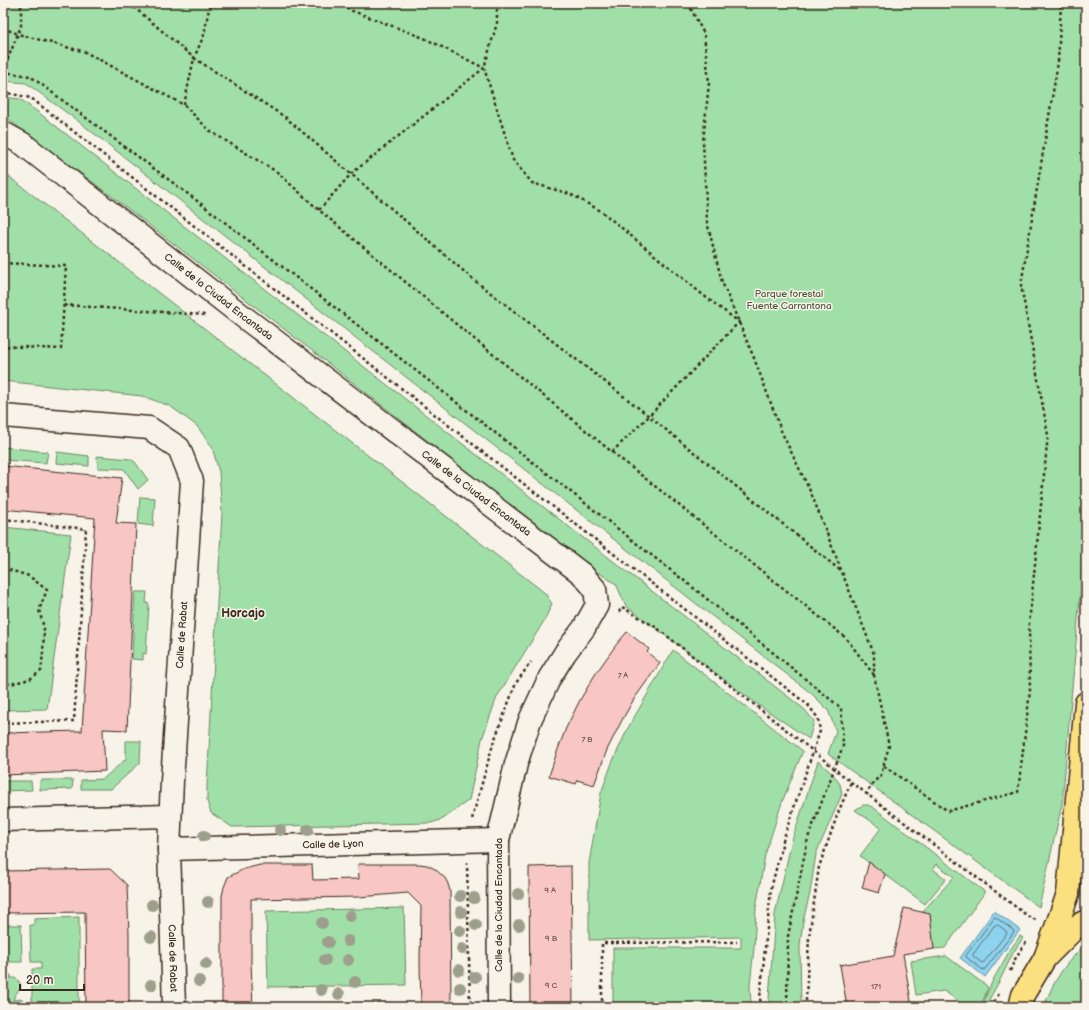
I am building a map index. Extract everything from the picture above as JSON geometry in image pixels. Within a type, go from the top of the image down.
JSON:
[{"type":"main road","points":[[1020,1007],[1023,995],[1045,958],[1068,894],[1086,703]]},
{"type":"main road","points":[[1045,958],[1077,926],[1086,921]]},
{"type":"street","name":"Calle de la Ciudad Encantada","points":[[3,133],[23,144],[245,318],[582,574],[595,590],[597,605],[584,628],[565,653],[550,678],[530,720],[516,764],[498,840],[499,1007]]},
{"type":"street","name":"Calle de Rabat","points":[[3,416],[149,428],[179,448],[192,480],[170,816],[169,849],[174,1007]]},
{"type":"street","points":[[3,820],[170,816]]},
{"type":"street","name":"Calle de Lyon","points":[[169,849],[498,840]]},
{"type":"path","points":[[21,3],[21,26],[3,71],[30,76],[206,207],[696,590],[841,708],[843,746],[808,838],[788,936],[787,1007]]},
{"type":"path","points":[[129,3],[194,58],[285,116],[474,280],[649,416],[841,571]]},
{"type":"path","points":[[184,105],[194,58],[204,35],[210,3]]},
{"type":"path","points":[[342,3],[350,10],[424,38],[484,68]]},
{"type":"path","points":[[497,3],[497,23],[484,68],[513,160],[532,183],[570,194],[601,211],[703,295],[739,322]]},
{"type":"path","points":[[688,3],[704,34],[709,83],[703,141],[707,222],[722,282],[754,358],[782,433],[811,492],[874,654],[874,674],[888,746],[881,775],[871,786],[867,795]]},
{"type":"path","points":[[884,766],[948,811],[1018,792],[1030,691],[1030,624],[1048,435],[1021,285],[1058,62],[1062,3]]},
{"type":"path","points":[[3,28],[18,34],[85,52],[184,105],[210,131],[277,172],[319,210],[612,452],[846,638],[874,674]]},
{"type":"path","points":[[319,210],[351,174],[484,68]]},
{"type":"path","points":[[3,262],[66,266],[61,349],[3,346]]},
{"type":"path","points":[[64,305],[206,315]]},
{"type":"path","points":[[612,452],[649,416],[739,322]]},
{"type":"path","points":[[3,519],[86,528],[74,721],[3,723]]},
{"type":"path","points":[[3,568],[29,576],[46,590],[40,610],[44,628],[41,671],[30,679],[11,684],[3,683]]},
{"type":"path","points":[[617,613],[622,607],[657,628],[867,795],[1028,917],[1040,921]]},
{"type":"path","points":[[807,1007],[809,937],[819,867],[838,813],[851,782]]},
{"type":"path","points":[[602,1007],[602,943],[737,942]]},
{"type":"green space","name":"Parque forestal Fuente Carrantona","points":[[3,3],[1086,3],[1086,527],[1062,804],[1039,907],[828,754],[836,731],[828,710],[812,694],[78,121],[26,83],[3,81]]},
{"type":"green space","points":[[3,97],[20,99],[43,116],[804,709],[814,721],[809,739],[757,704],[626,606],[616,584],[559,547],[470,474],[306,346],[122,204],[3,117]]},
{"type":"green space","points":[[3,172],[545,593],[552,604],[544,621],[497,697],[482,739],[469,800],[443,819],[431,823],[232,827],[211,813],[207,801],[207,786],[222,513],[219,472],[212,447],[197,426],[170,406],[142,396],[3,381]]},
{"type":"green space","points":[[3,447],[48,452],[46,463],[3,460]]},
{"type":"green space","points":[[57,452],[89,456],[89,466],[56,463]]},
{"type":"green space","points":[[97,456],[130,459],[135,462],[148,480],[138,489],[124,469],[98,468]]},
{"type":"green space","points":[[140,497],[155,498],[153,526],[138,524]]},
{"type":"green space","points":[[3,527],[71,534],[47,709],[3,710]]},
{"type":"green space","points":[[135,592],[147,592],[146,603],[149,604],[146,654],[143,653],[143,660],[132,659]]},
{"type":"green space","points":[[673,650],[803,751],[782,802],[765,855],[756,908],[750,985],[751,1007],[613,1007],[613,948],[741,948],[741,937],[589,940],[589,863],[601,793],[612,763],[628,728]]},
{"type":"green space","points":[[126,741],[141,741],[140,763],[111,789],[81,789],[81,780],[103,779],[126,759]]},
{"type":"green space","points":[[818,761],[833,774],[840,784],[842,794],[816,854],[810,893],[803,921],[800,945],[801,1007],[770,1007],[769,999],[775,914],[792,840]]},
{"type":"green space","points":[[40,780],[73,780],[72,789],[40,790]]},
{"type":"green space","points":[[3,781],[31,781],[32,790],[3,791]]},
{"type":"green space","points":[[863,805],[868,805],[874,808],[985,892],[945,948],[933,949],[930,915],[923,911],[954,877],[936,864],[933,869],[946,879],[925,904],[860,856],[881,828],[855,810]]},
{"type":"green space","points":[[404,908],[406,985],[268,987],[266,911]]},
{"type":"green space","points":[[79,917],[79,1007],[32,1007],[32,969],[41,969],[41,962],[31,962],[30,925],[34,925],[34,919]]},
{"type":"green space","points":[[3,925],[21,925],[22,962],[3,962]]},
{"type":"green space","points":[[1020,936],[1023,938],[1013,953],[985,1007],[982,1007],[993,980],[1010,950]]},
{"type":"green space","points":[[1086,945],[1086,1007],[1044,1007],[1060,973],[1072,958]]},
{"type":"green space","points":[[946,956],[988,987],[982,1004],[979,1007],[967,1007],[944,991],[916,995],[911,961]]},
{"type":"green space","points":[[11,975],[10,978],[15,978],[18,980],[21,987],[13,1000],[22,999],[22,1007],[3,1007],[3,976]]},
{"type":"green space","points":[[393,1003],[394,1007],[353,1007],[353,1004]]},
{"type":"water","points":[[994,911],[1020,930],[985,977],[960,958]]},
{"type":"building","points":[[3,466],[122,478],[116,523],[136,524],[127,730],[103,729],[105,771],[3,775],[3,733],[82,731],[95,518],[3,509]]},
{"type":"building","points":[[627,632],[649,649],[647,652],[660,663],[634,699],[622,720],[607,750],[594,785],[577,780],[576,784],[549,776],[566,728],[580,700],[596,673]]},
{"type":"building","points":[[869,862],[885,874],[879,893],[862,888]]},
{"type":"building","points":[[358,864],[427,865],[435,869],[445,878],[450,891],[451,1007],[421,1007],[421,906],[408,893],[359,897],[251,899],[253,1007],[222,1007],[222,896],[228,877],[244,869],[260,865],[312,865],[313,880],[359,879]]},
{"type":"building","points":[[571,866],[573,1007],[530,1007],[529,867]]},
{"type":"building","points":[[110,869],[127,885],[129,1007],[86,1007],[85,912],[3,913],[3,871]]},
{"type":"building","points":[[904,908],[930,914],[934,949],[903,954],[912,1007],[847,1007],[840,965],[893,956]]},
{"type":"district","name":"Horcajo","points":[[243,613]]}]
